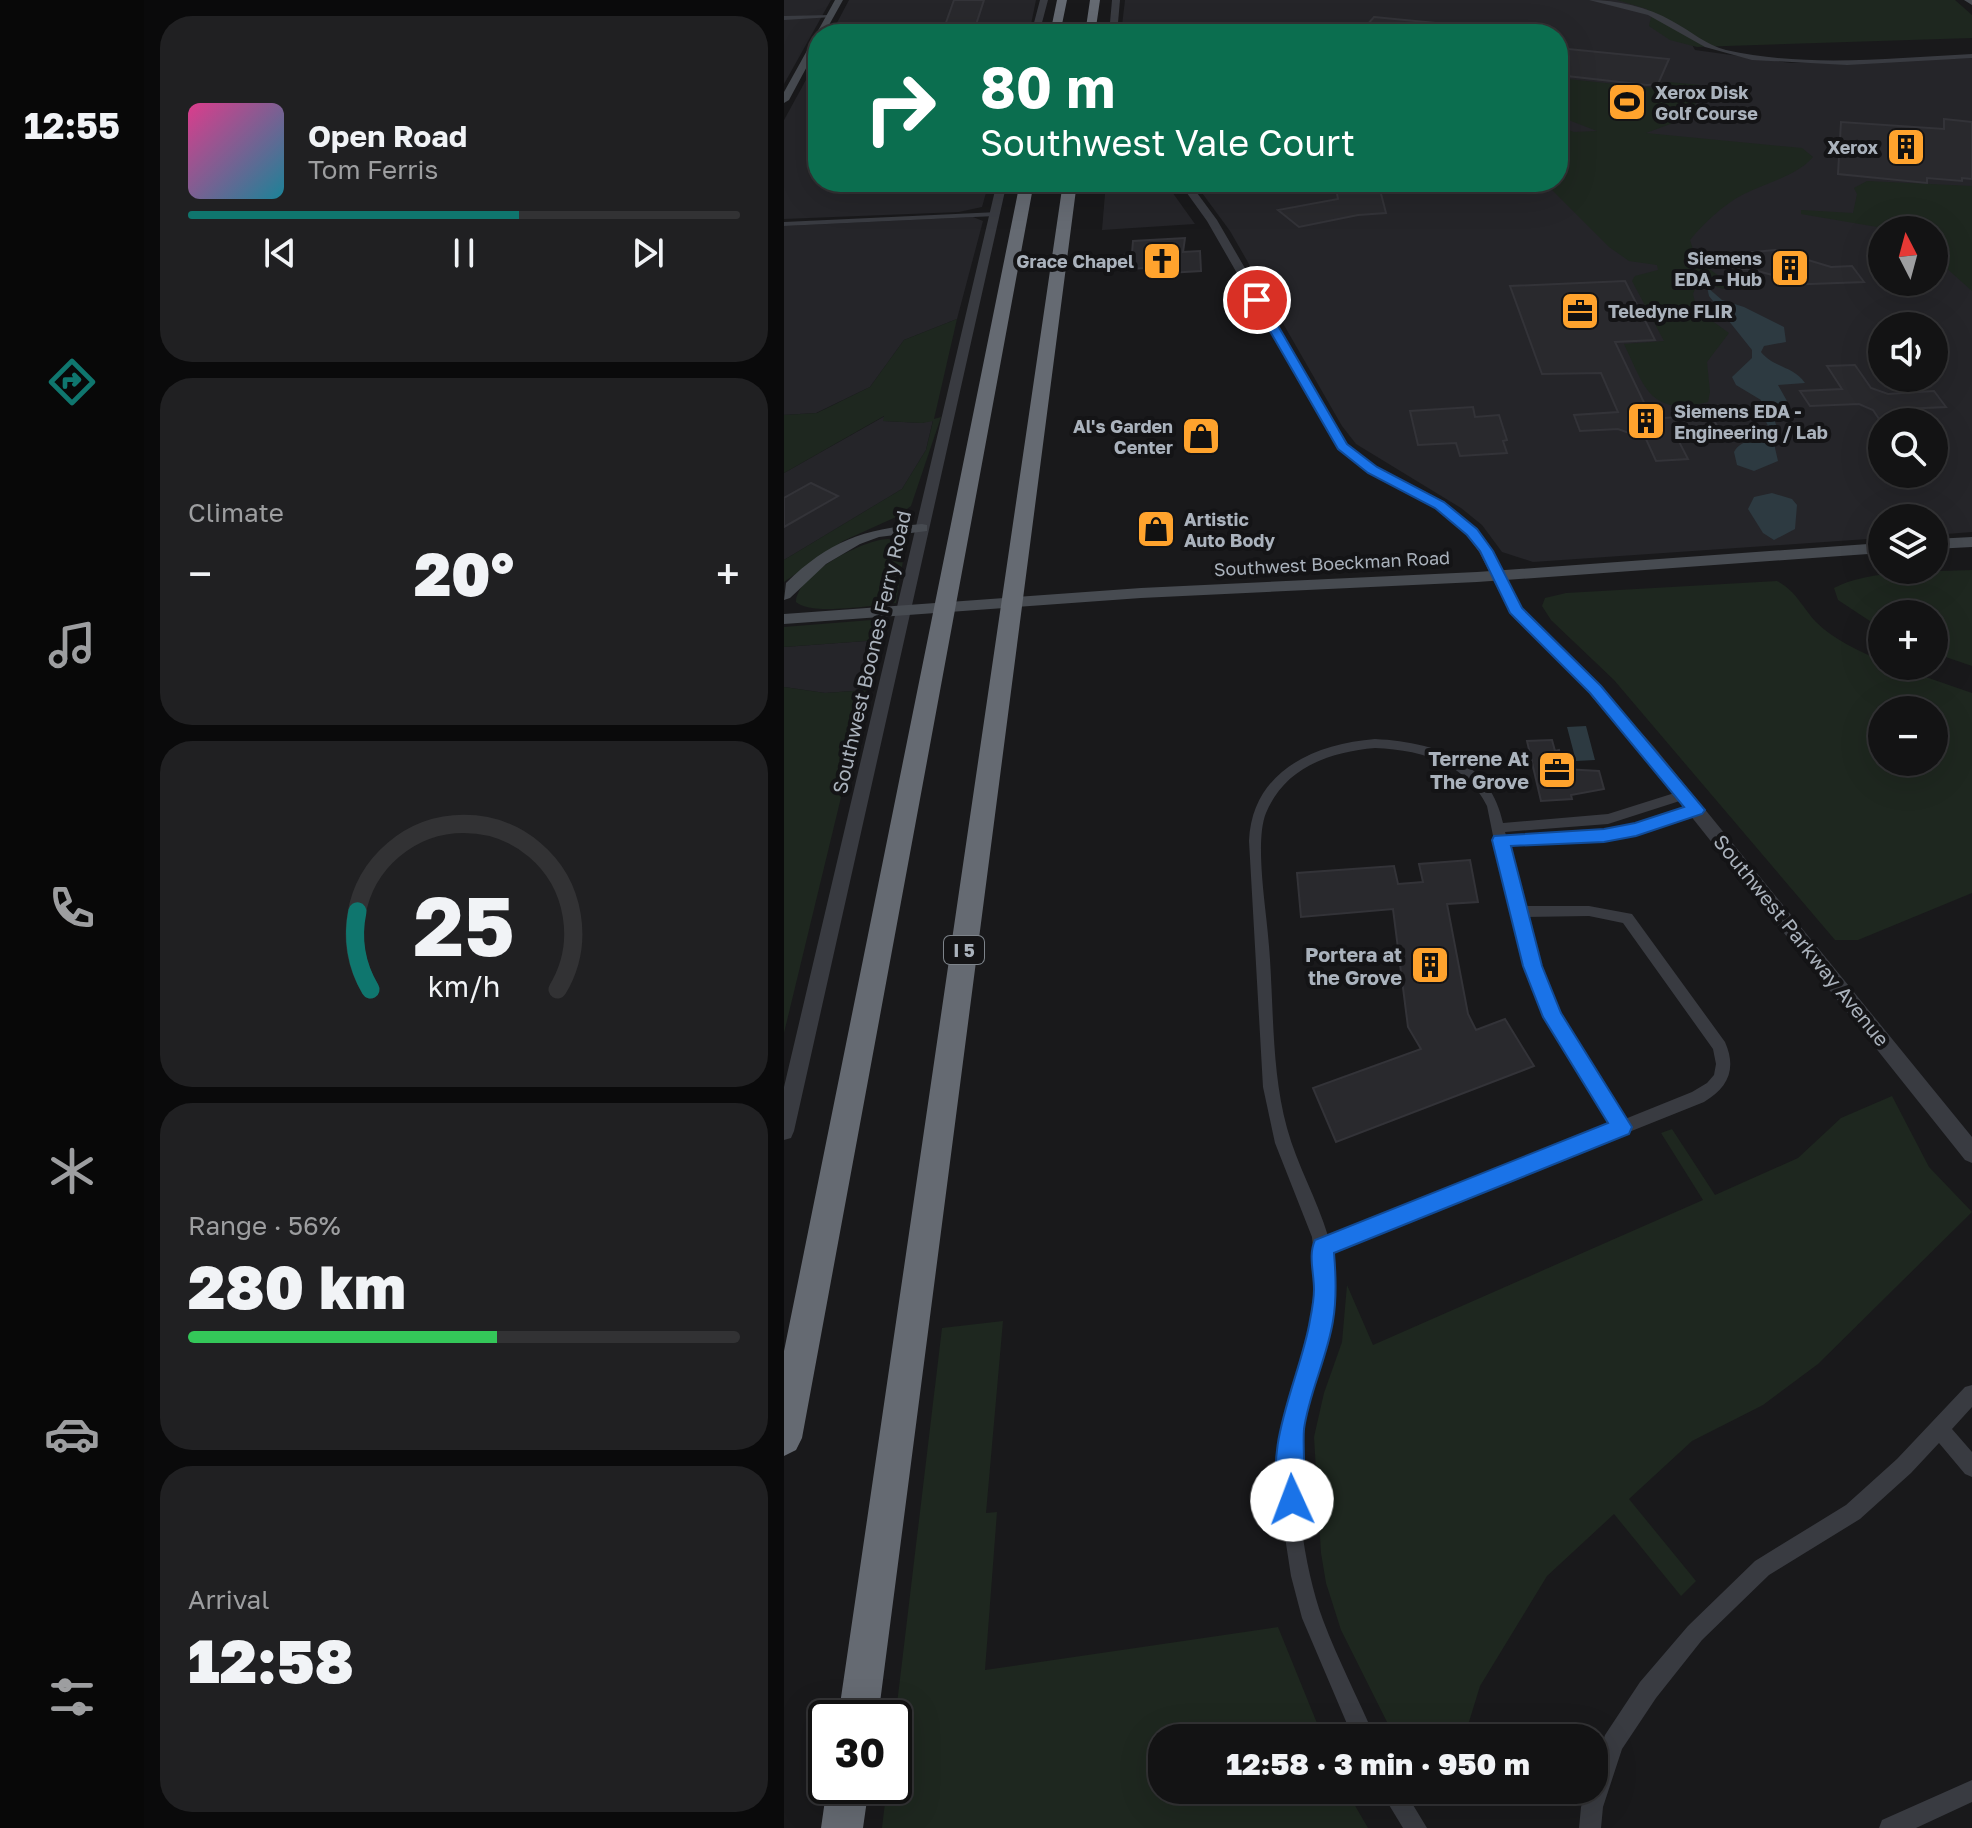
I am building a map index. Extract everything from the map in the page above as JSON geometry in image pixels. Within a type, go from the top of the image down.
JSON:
[{"type":"highway","points":[[1057,24],[1062,0]]},
{"type":"highway","points":[[1091,24],[1095,0]]},
{"type":"highway","points":[[784,1438],[1025,192]]},
{"type":"highway","name":"I 5","points":[[860,1700],[1069,192]]},
{"type":"highway","points":[[842,1828],[845,1804]]},
{"type":"main road","points":[[826,24],[839,0]]},
{"type":"main road","points":[[784,100],[808,56]]},
{"type":"main road","points":[[784,595],[806,574],[853,542],[877,533],[922,528]]},
{"type":"main road","points":[[1948,543],[1972,542]]},
{"type":"main road","name":"Southwest Boeckman Road","points":[[784,619],[1067,598],[1497,575],[1868,549]]},
{"type":"street","points":[[1038,24],[1044,0]]},
{"type":"street","points":[[1114,24],[1116,0]]},
{"type":"street","points":[[1593,0],[1654,15],[1706,47],[1755,58],[1801,62],[1972,56]]},
{"type":"street","points":[[784,18],[830,17]]},
{"type":"street","name":"Southwest Boones Ferry Road","points":[[784,1131],[1000,192]]},
{"type":"street","name":"Southwest Parkway Avenue","points":[[1192,192],[1207,212],[1342,446],[1367,466],[1414,490],[1458,518],[1479,540],[1519,615],[1587,681],[1690,802],[1972,1153]]},
{"type":"street","points":[[784,224],[995,214]]},
{"type":"street","points":[[1358,1724],[1310,1615],[1294,1529],[1290,1471],[1292,1427],[1321,1323],[1325,1290],[1322,1247],[1279,1127],[1268,1048],[1256,825],[1258,815],[1279,780],[1310,759],[1348,746],[1404,745],[1443,756],[1472,776],[1487,792],[1532,966],[1553,1017],[1622,1127]]},
{"type":"street","points":[[1499,834],[1604,836],[1636,829],[1690,802]]},
{"type":"street","points":[[1322,1247],[1712,1090],[1726,1071],[1720,1047],[1627,918],[1589,911],[1519,912]]},
{"type":"street","points":[[1590,1828],[1592,1807],[1613,1743],[1648,1690],[1695,1633],[1762,1568],[1853,1512],[1940,1430],[1972,1394]]},
{"type":"street","points":[[1940,1430],[1972,1467]]},
{"type":"street","points":[[1890,1828],[1972,1791]]},
{"type":"street","points":[[1400,1804],[1416,1828]]},
{"type":"shaded area","points":[[784,0],[831,0],[818,24],[808,24],[808,41],[784,84]]},
{"type":"shaded area","points":[[849,0],[1036,0],[1031,24],[836,24]]},
{"type":"shaded area","points":[[1125,0],[1667,0],[1695,50],[1790,63],[1972,58],[1972,532],[1948,534],[1948,504],[1868,504],[1868,539],[1533,562],[1502,552],[1482,525],[1461,508],[1356,444],[1342,426],[1230,231],[1201,192],[1568,192],[1568,24],[1122,24]]},
{"type":"shaded area","points":[[1617,0],[1955,0],[1972,15],[1972,38],[1697,47],[1670,40],[1649,26],[1651,17],[1647,9]]},
{"type":"shaded area","points":[[808,76],[808,192],[986,192],[982,207],[959,212],[784,219],[784,120]]},
{"type":"shaded area","points":[[1568,79],[1653,88],[1669,82],[1701,85],[1692,116],[1646,133],[1802,148],[1813,157],[1790,174],[1735,199],[1690,240],[1696,259],[1727,282],[1724,289],[1714,286],[1695,289],[1693,294],[1697,310],[1729,333],[1707,362],[1708,402],[1689,406],[1661,402],[1645,386],[1624,344],[1664,341],[1632,281],[1635,276],[1658,270],[1657,265],[1629,261],[1609,247],[1554,192],[1568,192],[1568,130],[1597,131],[1568,120]]},
{"type":"shaded area","points":[[1867,181],[1972,186],[1972,291],[1948,270],[1948,216],[1868,216],[1868,225],[1801,214],[1801,210],[1853,213],[1857,194],[1854,188]]},
{"type":"shaded area","points":[[1105,192],[1172,192],[1195,224],[1102,230]]},
{"type":"shaded area","points":[[973,217],[983,221],[957,319],[904,340],[870,387],[816,413],[784,415],[784,226]]},
{"type":"shaded area","points":[[1707,287],[1722,300],[1784,327],[1786,342],[1764,346],[1761,352],[1795,373],[1805,383],[1778,385],[1787,401],[1771,409],[1777,428],[1775,448],[1778,461],[1754,471],[1737,465],[1734,452],[1737,447],[1761,435],[1768,426],[1759,406],[1761,400],[1736,385],[1732,377],[1752,358],[1752,350],[1709,296]]},
{"type":"shaded area","points":[[957,319],[934,419],[941,417],[911,506],[896,517],[843,541],[784,582],[784,560],[902,489],[926,450],[933,421],[883,421],[884,416],[784,473],[784,415],[817,413],[870,387],[904,340]]},
{"type":"shaded area","points":[[885,416],[884,421],[922,423],[933,420],[926,450],[902,489],[784,560],[784,473]]},
{"type":"shaded area","points":[[1772,493],[1792,499],[1797,505],[1795,529],[1774,540],[1763,533],[1748,509],[1754,497]]},
{"type":"shaded area","points":[[888,539],[898,541],[905,549],[896,603],[828,609],[796,602],[807,580],[833,560],[863,545]]},
{"type":"shaded area","points":[[1972,570],[1972,666],[1948,658],[1948,600],[1868,600],[1868,620],[1838,600],[1834,588],[1868,576],[1868,584],[1948,584],[1948,571]]},
{"type":"shaded area","points":[[1777,581],[1794,594],[1823,628],[1868,654],[1868,680],[1934,680],[1972,693],[1972,893],[1858,940],[1835,940],[1614,680],[1551,620],[1542,606],[1545,598],[1566,593]]},
{"type":"shaded area","points":[[884,619],[879,640],[784,647],[784,627]]},
{"type":"shaded area","points":[[879,640],[867,690],[825,693],[784,687],[784,647]]},
{"type":"shaded area","points":[[784,687],[825,693],[867,690],[784,1033]]},
{"type":"shaded area","points":[[1586,726],[1595,760],[1576,761],[1567,727]]},
{"type":"shaded area","points":[[1892,1096],[1929,1167],[1972,1212],[1818,1364],[1763,1405],[1692,1441],[1629,1499],[1696,1581],[1681,1596],[1614,1514],[1547,1576],[1480,1686],[1468,1724],[1388,1724],[1341,1630],[1326,1583],[1321,1553],[1314,1437],[1324,1393],[1342,1342],[1347,1285],[1373,1345],[1703,1200],[1661,1133],[1672,1129],[1715,1195],[1798,1158],[1841,1118]]},
{"type":"shaded area","points":[[1003,1321],[986,1513],[997,1512],[985,1670],[1278,1627],[1317,1724],[1148,1724],[1148,1804],[1354,1804],[1368,1828],[882,1828],[885,1804],[912,1804],[912,1700],[897,1700],[942,1328]]},
{"type":"building","points":[[954,0],[984,0],[976,24],[946,24]]},
{"type":"building","points":[[1374,17],[1446,24],[1368,24]]},
{"type":"building","points":[[1568,49],[1669,59],[1658,84],[1568,76]]},
{"type":"building","name":"Xerox","points":[[1944,119],[1972,122],[1972,179],[1927,178],[1927,183],[1838,174],[1841,122],[1944,129]]},
{"type":"building","points":[[1337,192],[1381,192],[1386,213],[1358,215],[1299,227],[1278,210],[1338,199]]},
{"type":"building","name":"Grace Chapel","points":[[1185,238],[1183,252],[1200,251],[1201,271],[1151,274],[1151,268],[1123,269],[1124,255],[1132,254],[1133,241]]},
{"type":"building","name":"Siemens EDA - Hub","points":[[1775,250],[1831,267],[1852,266],[1864,282],[1783,285],[1776,276],[1750,269],[1728,270],[1719,255]]},
{"type":"building","name":"Teledyne FLIR","points":[[1625,281],[1655,340],[1615,342],[1648,411],[1663,418],[1711,415],[1720,431],[1675,434],[1688,459],[1656,461],[1646,439],[1618,429],[1580,431],[1574,415],[1618,412],[1601,373],[1542,374],[1510,286]]},
{"type":"building","points":[[1855,365],[1868,384],[1868,392],[1935,392],[1946,407],[1810,406],[1800,391],[1842,389],[1827,366]]},
{"type":"building","points":[[1473,407],[1475,417],[1499,415],[1507,440],[1503,441],[1507,453],[1460,456],[1456,443],[1418,445],[1410,411]]},
{"type":"building","points":[[811,483],[838,496],[784,527],[784,498]]},
{"type":"building","name":"Terrene At The Grove","points":[[1552,740],[1555,751],[1559,750],[1564,769],[1599,771],[1604,789],[1571,795],[1572,799],[1541,801],[1527,741]]},
{"type":"building","name":"Portera at the Grove","points":[[1470,860],[1478,902],[1447,904],[1468,1014],[1476,1030],[1505,1019],[1534,1066],[1336,1142],[1313,1088],[1421,1049],[1408,1027],[1393,909],[1301,917],[1297,873],[1394,866],[1398,884],[1423,882],[1419,864]]},
{"type":"place","name":"Xerox Disk Golf Course","points":[[1627,102]]},
{"type":"place","name":"Xerox","points":[[1906,147]]},
{"type":"place","name":"Grace Chapel","points":[[1162,261]]},
{"type":"place","name":"Siemens EDA - Hub","points":[[1790,268]]},
{"type":"place","name":"Teledyne FLIR","points":[[1580,311]]},
{"type":"place","name":"Siemens EDA - Engineering / Lab","points":[[1646,421]]},
{"type":"place","name":"Al's Garden Center","points":[[1201,436]]},
{"type":"place","name":"Artistic Auto Body","points":[[1156,529]]},
{"type":"place","name":"Terrene At The Grove","points":[[1557,770]]},
{"type":"place","name":"Portera at the Grove","points":[[1430,965]]},
{"type":"route","points":[[1257,300],[1342,446],[1373,470],[1440,505],[1472,532],[1486,551],[1511,604],[1595,689],[1696,810],[1604,836],[1500,840],[1537,980],[1576,1058],[1622,1127],[1322,1247],[1325,1290],[1321,1323],[1292,1427],[1292,1500]]}]
